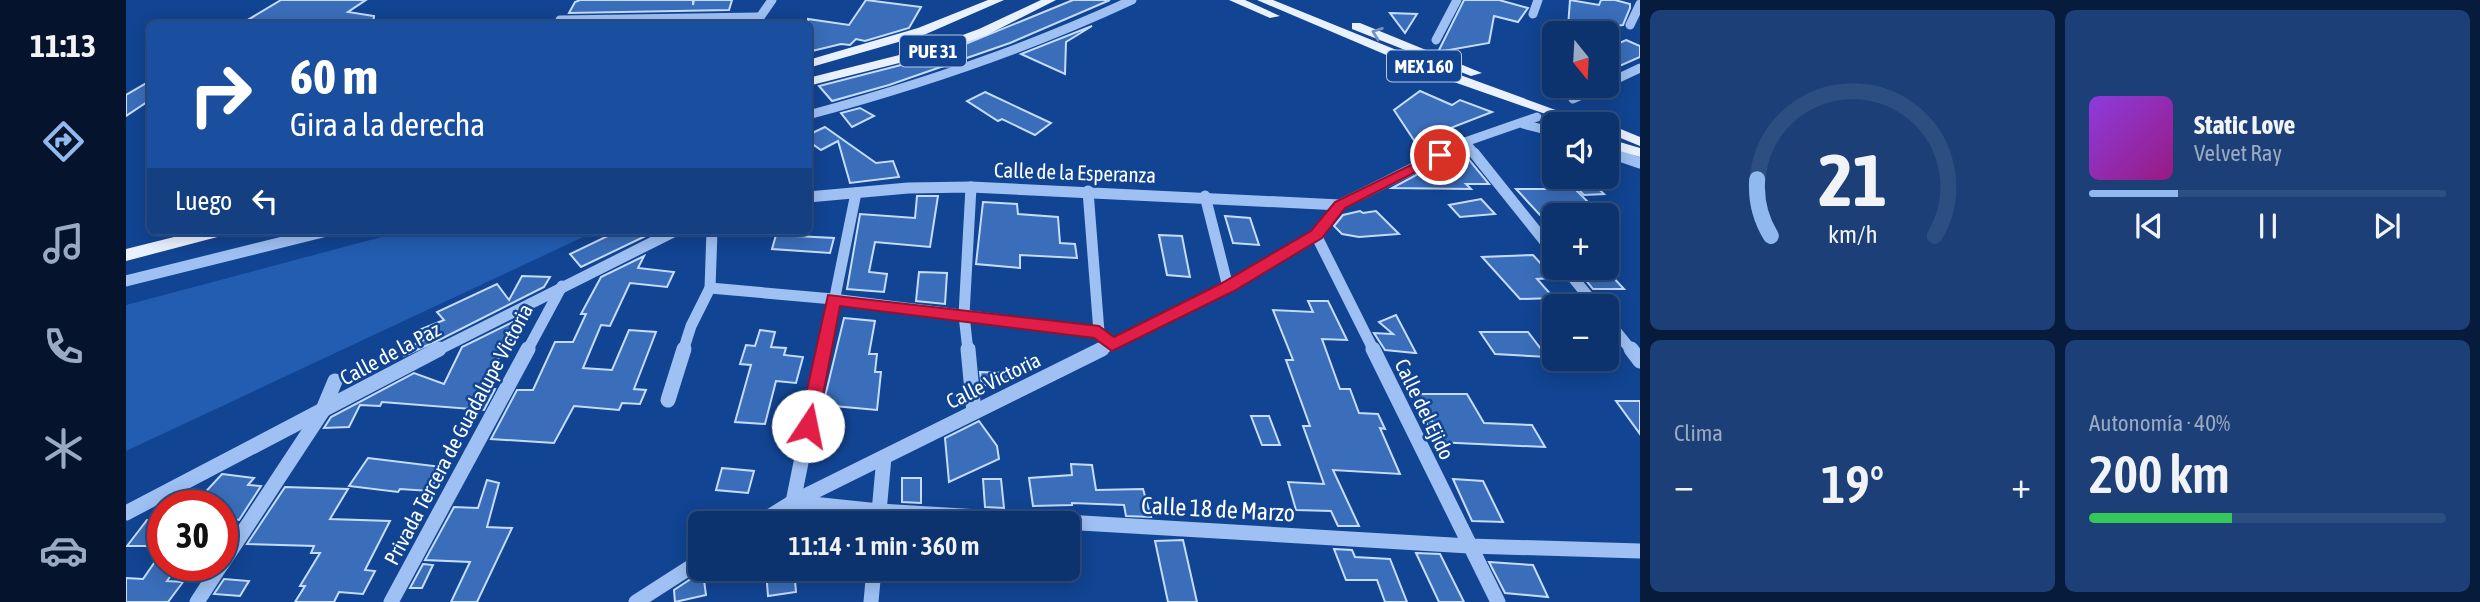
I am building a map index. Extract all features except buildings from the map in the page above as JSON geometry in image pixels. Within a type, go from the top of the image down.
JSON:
[{"type":"main road","name":"PUE 31","points":[[812,63],[922,31],[998,0]]},
{"type":"main road","points":[[812,70],[898,51],[982,22],[1027,0]]},
{"type":"main road","name":"PUE 31","points":[[812,81],[931,51],[984,32],[1050,0]]},
{"type":"main road","name":"MEX 160","points":[[1235,0],[1542,119]]},
{"type":"main road","name":"MEX 160","points":[[1263,0],[1436,71],[1553,112]]},
{"type":"main road","points":[[1286,0],[1415,47],[1570,112]]},
{"type":"main road","points":[[1619,135],[1639,145]]},
{"type":"main road","points":[[1619,143],[1639,145]]},
{"type":"main road","points":[[126,244],[163,235]]},
{"type":"main road","points":[[126,255],[204,235]]},
{"type":"street","points":[[560,20],[757,21],[772,0]]},
{"type":"street","points":[[812,114],[895,92],[1048,39],[1132,0]]},
{"type":"street","points":[[1436,40],[1457,0]]},
{"type":"street","points":[[1532,14],[1538,0]]},
{"type":"street","points":[[1630,25],[1640,4]]},
{"type":"street","points":[[1619,78],[1640,68]]},
{"type":"street","name":"Calle Victoria","points":[[779,511],[1228,287],[1317,235],[1340,205],[1465,142],[1537,117]]},
{"type":"street","points":[[1523,124],[1542,129]]},
{"type":"street","points":[[1465,142],[1542,238]]},
{"type":"street","points":[[1619,156],[1640,163]]},
{"type":"street","points":[[971,187],[964,315],[974,412]]},
{"type":"street","name":"Calle de la Esperanza","points":[[812,197],[971,187],[1205,196],[1340,205]]},
{"type":"street","points":[[1088,191],[1099,332]]},
{"type":"street","points":[[793,502],[856,193]]},
{"type":"street","points":[[1205,196],[1228,287]]},
{"type":"street","points":[[126,281],[311,235]]},
{"type":"street","name":"Calle de la Paz","points":[[126,513],[562,285],[667,235]]},
{"type":"street","points":[[668,400],[691,326],[710,288],[712,235]]},
{"type":"street","name":"Calle del Ejido","points":[[1317,235],[1497,602]]},
{"type":"street","points":[[1575,280],[1586,294]]},
{"type":"street","name":"Privada Tercera de Guadalupe Victoria","points":[[391,602],[562,285]]},
{"type":"street","points":[[710,288],[833,299],[1099,332],[1112,345]]},
{"type":"street","points":[[1619,335],[1640,361]]},
{"type":"street","points":[[238,541],[322,412],[335,381]]},
{"type":"street","points":[[879,511],[884,457]]},
{"type":"street","name":"Calle 18 de Marzo","points":[[793,502],[844,511]]},
{"type":"street","name":"Calle 18 de Marzo","points":[[1080,527],[1469,546],[1640,551]]},
{"type":"street","points":[[636,602],[688,569]]},
{"type":"street","points":[[197,602],[211,581]]},
{"type":"street","points":[[871,602],[873,581]]},
{"type":"shaded area","points":[[389,235],[587,235],[126,451],[126,305]]},
{"type":"route","points":[[808,426],[833,299],[1099,332],[1112,345],[1228,287],[1317,235],[1340,205],[1440,155]]}]
